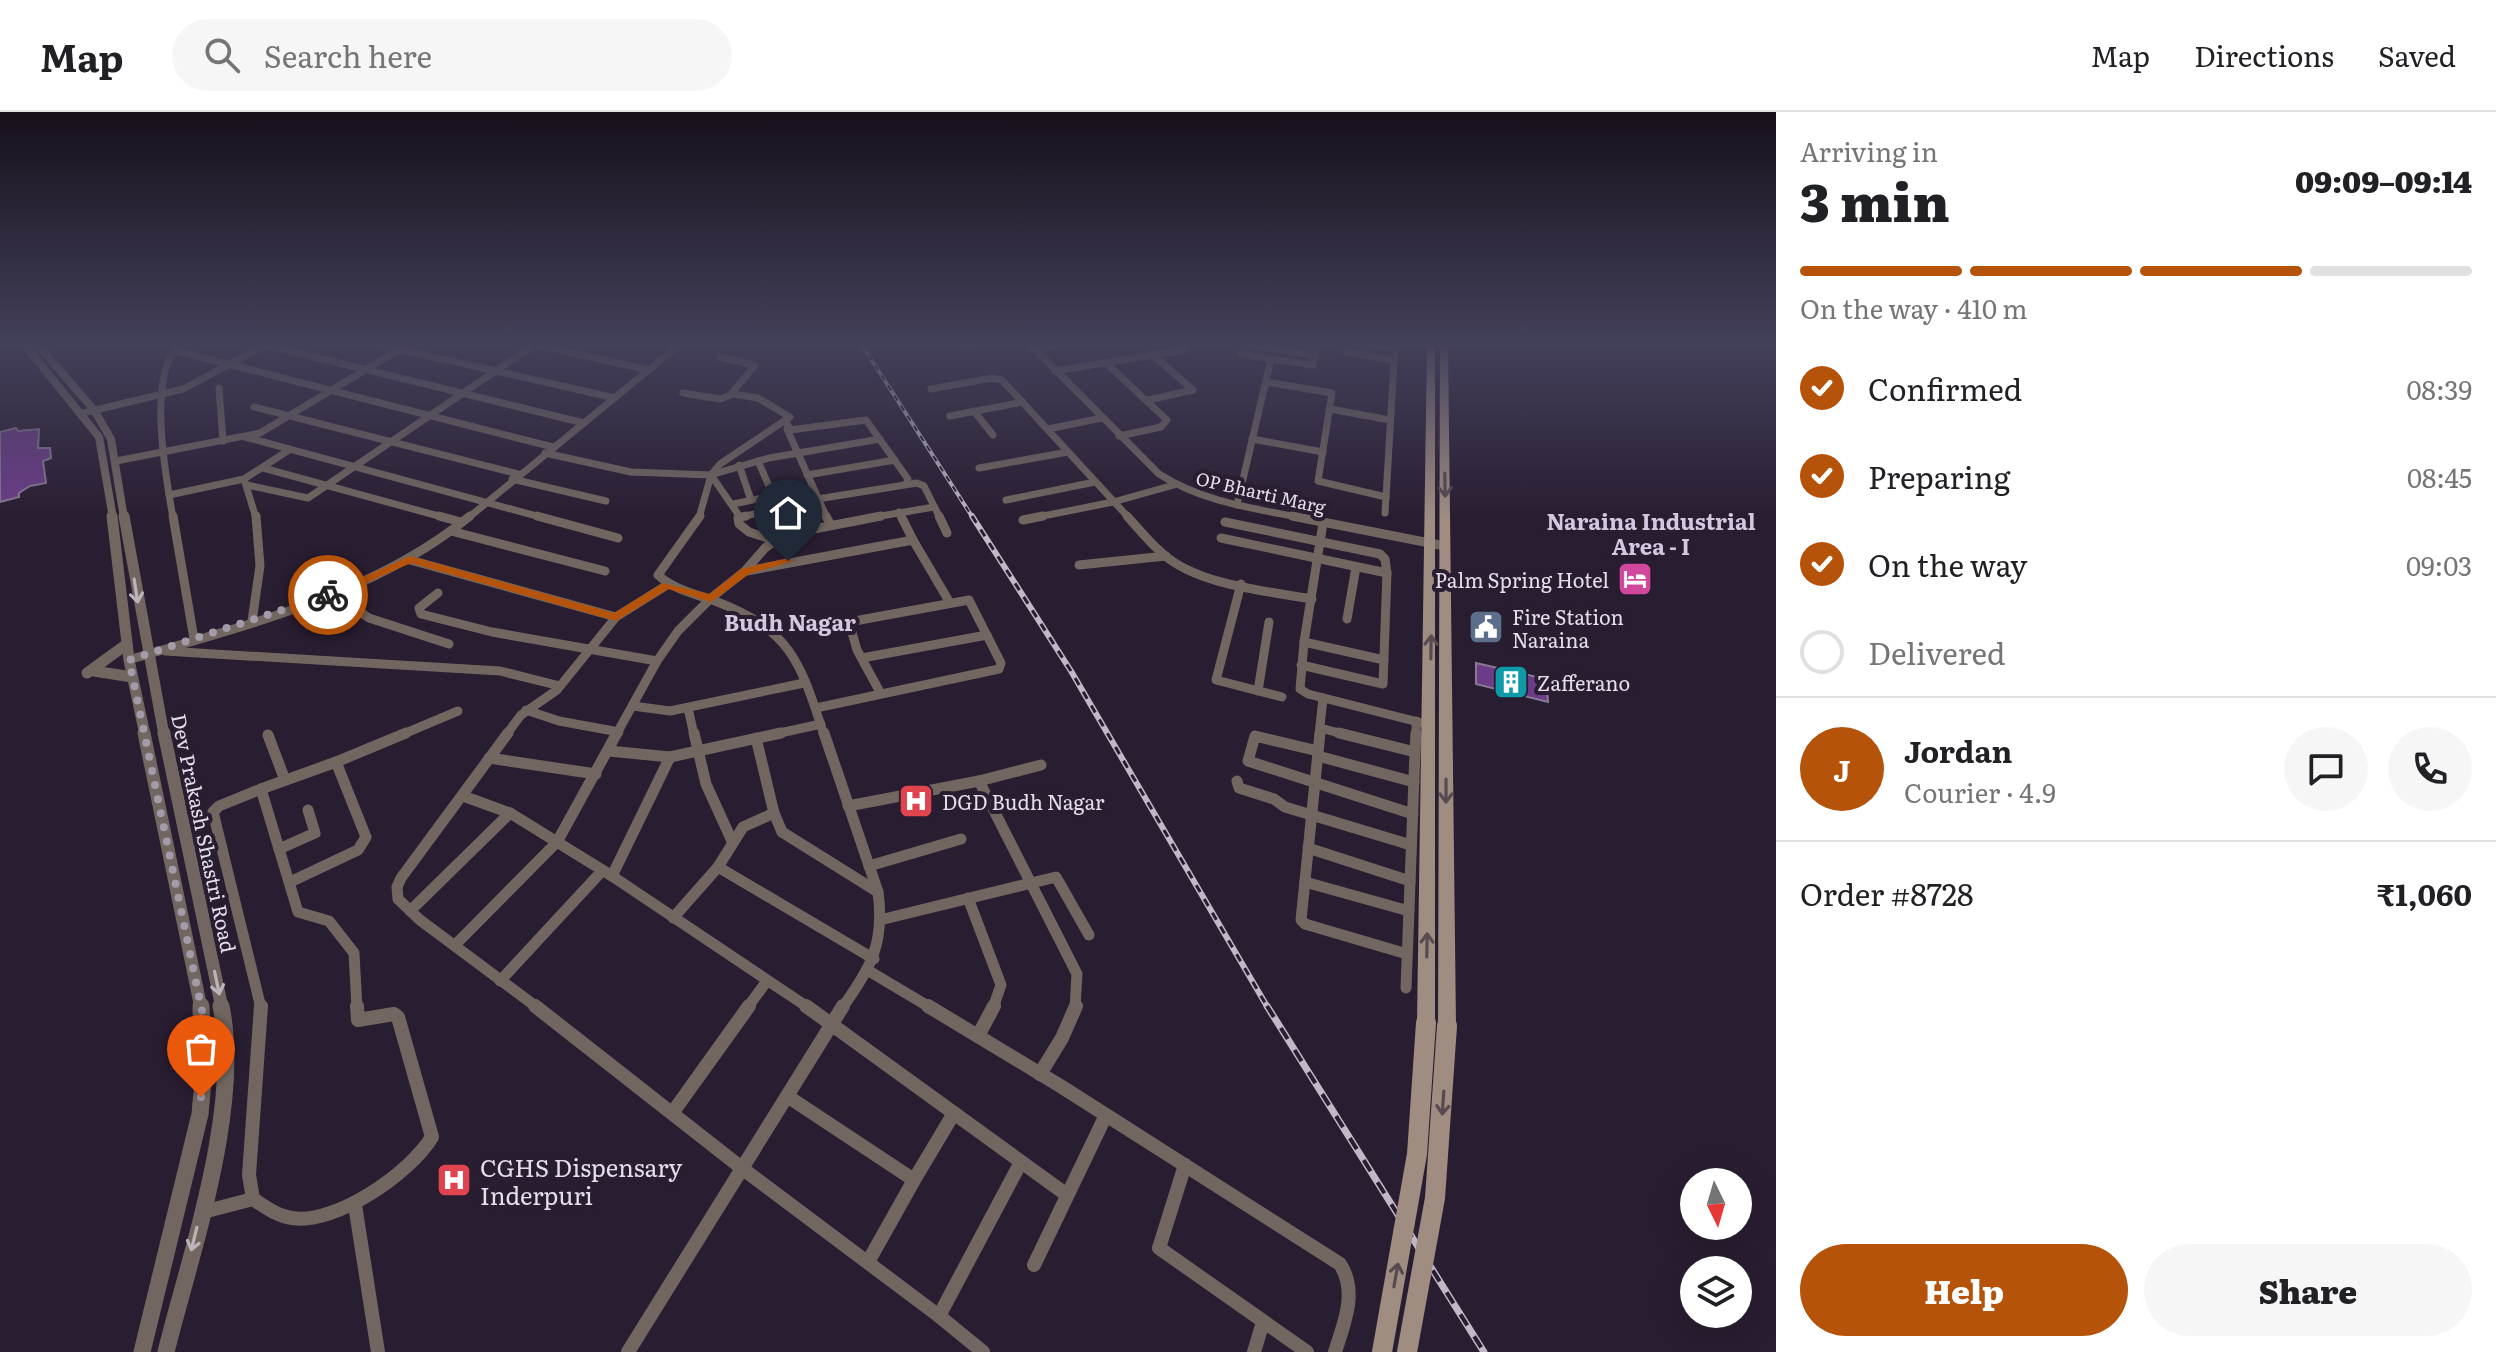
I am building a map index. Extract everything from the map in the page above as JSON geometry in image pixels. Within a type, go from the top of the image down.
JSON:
[{"type":"main road","points":[[1407,1352],[1435,1198],[1446,713],[1433,403]]},
{"type":"main road","points":[[1382,1352],[1437,1024],[1423,723],[1439,544],[1443,403]]},
{"type":"street","name":"Dev Prakash Shastri Road","points":[[80,403],[107,429],[116,461],[224,1019],[225,1093],[220,1135],[166,1352]]},
{"type":"street","name":"Dev Prakash Shastri Road","points":[[82,403],[97,432],[103,456],[118,550],[132,677],[202,1011],[200,1114],[142,1352]]},
{"type":"street","points":[[88,411],[126,403]]},
{"type":"street","points":[[162,403],[162,453],[194,639]]},
{"type":"street","points":[[220,403],[223,441]]},
{"type":"street","points":[[116,461],[245,437],[268,430],[313,403]]},
{"type":"street","points":[[380,403],[631,472],[711,475],[739,465],[880,439]]},
{"type":"street","points":[[169,495],[245,482],[305,499],[449,403]]},
{"type":"street","points":[[500,403],[584,423]]},
{"type":"street","points":[[129,660],[333,594],[410,560],[451,531],[609,403]]},
{"type":"street","points":[[768,403],[790,417],[786,425],[830,524]]},
{"type":"street","points":[[950,416],[1018,403]]},
{"type":"street","points":[[1024,403],[1166,556],[1190,570],[1312,599]]},
{"type":"street","name":"OP Bharti Marg","points":[[1087,403],[1174,485],[1237,505],[1439,544]]},
{"type":"street","points":[[1119,436],[1165,425],[1167,420],[1151,403]]},
{"type":"street","points":[[1237,505],[1261,403]]},
{"type":"street","points":[[1330,403],[1318,481],[1320,484],[1386,497]]},
{"type":"street","points":[[1385,513],[1391,403]]},
{"type":"street","points":[[254,407],[391,441],[606,501]]},
{"type":"street","points":[[1330,409],[1390,420]]},
{"type":"street","points":[[974,411],[993,435]]},
{"type":"street","points":[[1048,429],[1102,418]]},
{"type":"street","points":[[628,1352],[831,1023],[872,965],[884,919],[878,892],[816,708],[782,639],[758,620],[711,598],[667,585],[660,580],[660,571],[700,517],[711,475],[720,464],[786,425],[866,420],[908,479],[906,484]]},
{"type":"street","points":[[245,437],[483,504],[618,538]]},
{"type":"street","points":[[1252,439],[1323,452]]},
{"type":"street","points":[[245,482],[289,450]]},
{"type":"street","points":[[979,468],[1068,452]]},
{"type":"street","points":[[807,475],[895,460]]},
{"type":"street","points":[[758,461],[773,495]]},
{"type":"street","points":[[739,465],[751,500]]},
{"type":"street","points":[[263,468],[461,522]]},
{"type":"street","points":[[711,475],[740,517]]},
{"type":"street","points":[[245,482],[263,544],[260,587],[252,621]]},
{"type":"street","points":[[1006,500],[1095,482]]},
{"type":"street","points":[[740,517],[819,498],[922,484],[947,533]]},
{"type":"street","points":[[1023,520],[1113,502],[1174,485]]},
{"type":"street","points":[[733,504],[813,488]]},
{"type":"street","points":[[456,944],[557,842],[657,661],[678,631],[711,598],[745,571],[774,540],[830,524],[934,507]]},
{"type":"street","points":[[899,512],[950,603]]},
{"type":"street","points":[[740,517],[737,521],[744,528],[774,540]]},
{"type":"street","points":[[1225,522],[1383,555],[1387,573],[1384,682],[1381,684],[1301,665]]},
{"type":"street","points":[[1323,523],[1304,642],[1300,689],[1323,698],[1423,723],[1415,752],[1406,988]]},
{"type":"street","points":[[451,531],[605,571]]},
{"type":"street","points":[[1221,538],[1387,573]]},
{"type":"street","points":[[745,571],[913,540]]},
{"type":"street","points":[[1079,565],[1166,556]]},
{"type":"street","points":[[410,560],[616,617]]},
{"type":"street","points":[[1347,619],[1356,567]]},
{"type":"street","points":[[1241,584],[1216,680],[1282,697]]},
{"type":"street","points":[[667,585],[616,617],[560,686],[526,710],[401,878],[397,893],[410,911],[983,1352]]},
{"type":"street","points":[[438,593],[419,608],[421,614],[492,632],[657,661]]},
{"type":"street","points":[[333,594],[369,618],[449,644]]},
{"type":"street","points":[[816,708],[999,669],[1001,663],[969,600],[849,622],[862,658],[881,694]]},
{"type":"street","points":[[1258,691],[1269,622]]},
{"type":"street","points":[[862,658],[987,635]]},
{"type":"street","points":[[1304,642],[1384,660]]},
{"type":"street","points":[[127,644],[90,672],[132,677]]},
{"type":"street","points":[[153,652],[500,671],[560,686]]},
{"type":"street","points":[[633,706],[660,712],[804,683]]},
{"type":"street","points":[[1323,698],[1301,918],[1305,924],[1407,954]]},
{"type":"street","points":[[688,708],[714,806],[732,841]]},
{"type":"street","points":[[526,710],[559,721],[619,732]]},
{"type":"street","points":[[261,789],[298,912],[329,921],[356,957],[358,1020],[394,1014],[398,1017],[432,1132],[422,1151],[355,1205],[327,1215],[299,1219],[278,1216],[253,1199],[249,1175],[261,1002],[213,812],[219,806],[261,789],[336,762],[458,711]]},
{"type":"street","points":[[609,751],[670,757],[821,724]]},
{"type":"street","points":[[1320,728],[1415,752]]},
{"type":"street","points":[[268,735],[285,780]]},
{"type":"street","points":[[1413,814],[1251,765],[1248,759],[1255,736],[1414,782]]},
{"type":"street","points":[[756,738],[779,827],[787,837],[878,892]]},
{"type":"street","points":[[500,981],[607,873],[670,757]]},
{"type":"street","points":[[489,758],[596,774]]},
{"type":"street","points":[[290,882],[354,852],[364,844],[366,837],[336,762]]},
{"type":"street","points":[[848,806],[979,781],[1041,765]]},
{"type":"street","points":[[979,781],[1069,957],[1079,985],[1074,1014],[1040,1074]]},
{"type":"street","points":[[1237,781],[1239,788],[1311,815],[1411,845]]},
{"type":"street","points":[[463,796],[510,813],[607,873],[831,1023],[1067,1195]]},
{"type":"street","points":[[279,849],[315,833],[308,810]]},
{"type":"street","points":[[410,911],[510,813]]},
{"type":"street","points":[[673,918],[718,867],[743,827],[774,813]]},
{"type":"street","points":[[869,866],[961,839]]},
{"type":"street","points":[[1308,848],[1410,881]]},
{"type":"street","points":[[718,867],[1345,1269],[1349,1297],[1335,1352]]},
{"type":"street","points":[[884,919],[1056,877],[1089,935]]},
{"type":"street","points":[[1305,882],[1409,911]]},
{"type":"street","points":[[968,898],[1001,985],[1000,994],[978,1036]]},
{"type":"street","points":[[673,1112],[767,981]]},
{"type":"street","points":[[787,1096],[914,1180]]},
{"type":"street","points":[[868,1262],[954,1113]]},
{"type":"street","points":[[1034,1265],[1106,1115]]},
{"type":"street","points":[[939,1316],[1021,1162]]},
{"type":"street","points":[[1185,1165],[1159,1248],[1307,1352]]},
{"type":"street","points":[[201,1213],[253,1199]]},
{"type":"street","points":[[355,1205],[378,1352]]},
{"type":"street","points":[[1254,1352],[1263,1322]]},
{"type":"building","points":[[16,428],[18,431],[39,429],[38,448],[50,448],[51,458],[43,461],[46,483],[30,486],[19,493],[19,497],[0,502],[0,432]]},
{"type":"building","name":"Zafferano","points":[[1476,663],[1546,679],[1548,702],[1476,684]]},
{"type":"railway","points":[[899,403],[973,518]]},
{"type":"railway","points":[[972,516],[1071,671],[1268,1008]]},
{"type":"railway","points":[[1267,1006],[1484,1352]]},
{"type":"way so far","points":[[201,1097],[202,1011],[129,660],[328,595]]},
{"type":"place","name":"Palm Spring Hotel","points":[[1635,579]]},
{"type":"place","name":"Fire Station Naraina","points":[[1486,627]]},
{"type":"place","name":"Zafferano","points":[[1511,682]]},
{"type":"place","name":"DGD Budh Nagar","points":[[916,801]]},
{"type":"place","name":"CGHS Dispensary Inderpuri","points":[[454,1180]]},
{"type":"district","name":"Naraina Industrial Area - I","points":[[1651,532]]},
{"type":"district","name":"Budh Nagar","points":[[790,621]]},
{"type":"route","points":[[328,595],[410,560],[616,617],[667,585],[711,598],[745,571],[788,561]]}]
